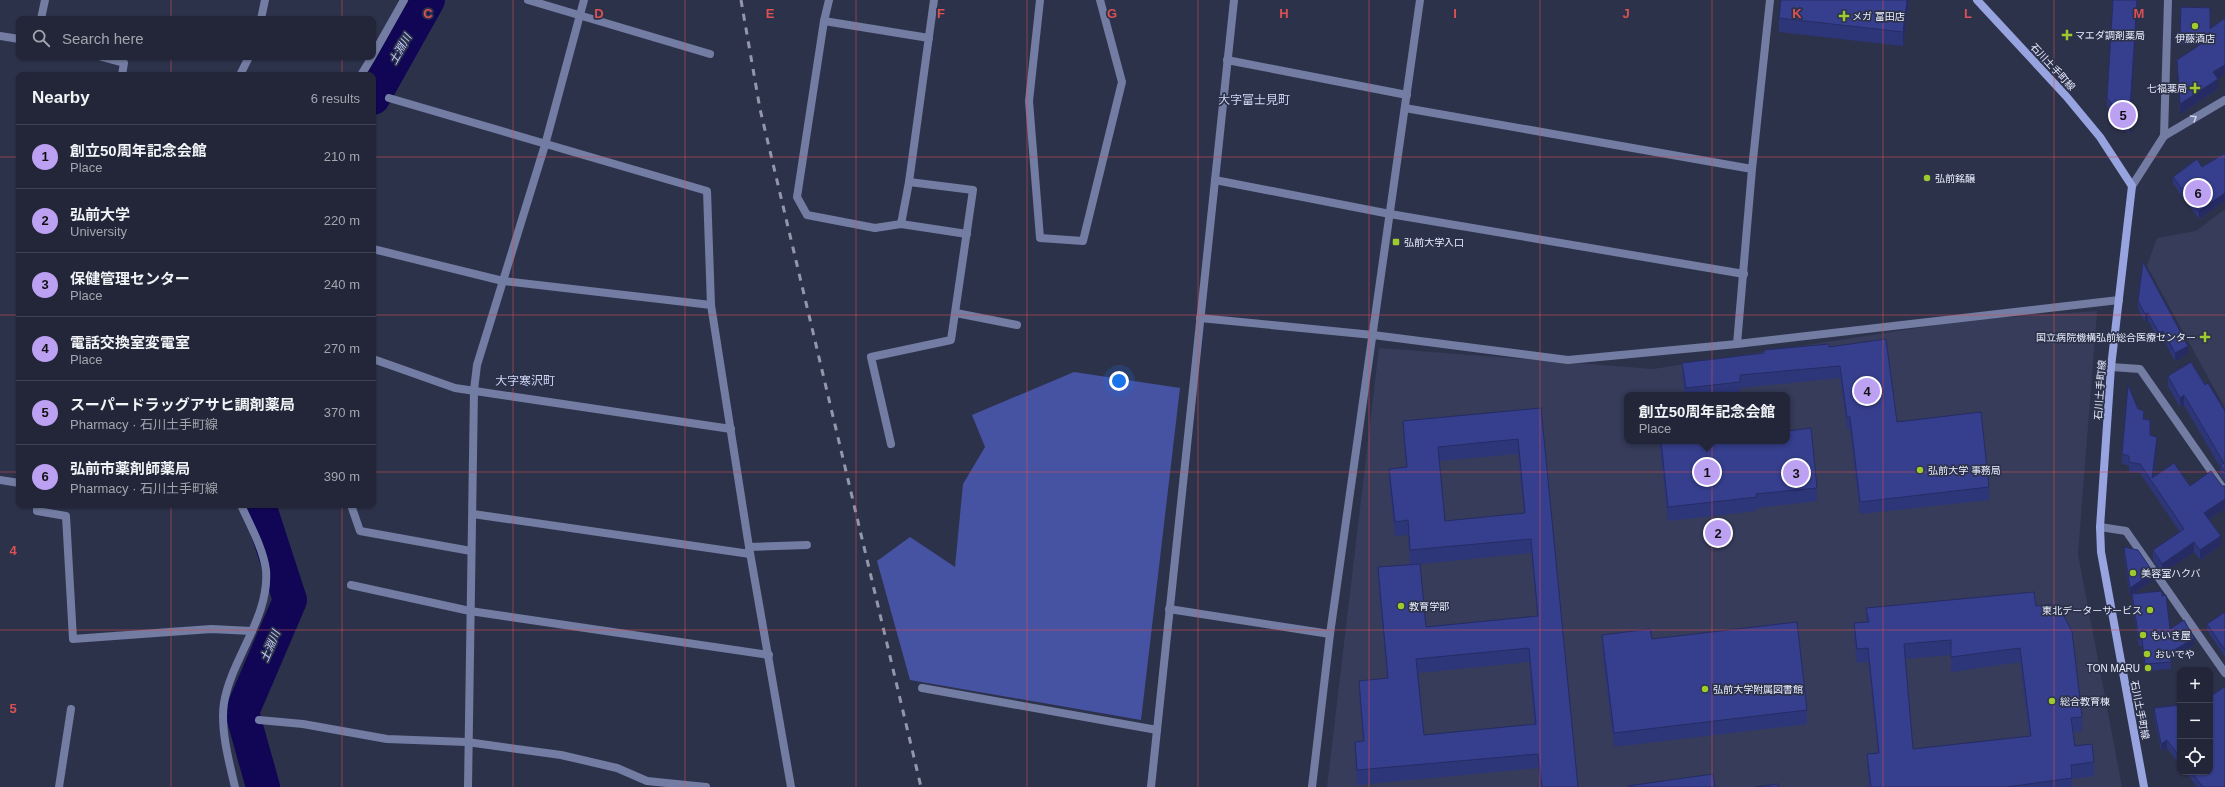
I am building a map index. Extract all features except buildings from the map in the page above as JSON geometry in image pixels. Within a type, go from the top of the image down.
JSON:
[{"type":"main road","name":"石川土手町線","points":[[1977,0],[2066,96],[2100,137],[2132,186],[2111,367],[2100,527],[2101,552],[2144,787]]},
{"type":"street","points":[[42,16],[45,0]]},
{"type":"street","points":[[261,16],[264,0]]},
{"type":"street","points":[[376,49],[404,0]]},
{"type":"street","points":[[528,0],[580,14],[710,54]]},
{"type":"street","points":[[468,787],[467,742],[473,514],[474,390],[477,365],[545,145],[584,0]]},
{"type":"street","points":[[829,0],[824,21],[797,197],[807,215],[875,228],[901,224],[967,234]]},
{"type":"street","points":[[901,224],[909,182],[934,0]]},
{"type":"street","points":[[1040,0],[1029,101],[1040,238],[1082,240],[1122,82],[1100,0]]},
{"type":"street","points":[[1151,787],[1234,0]]},
{"type":"street","points":[[1312,787],[1330,634],[1420,0]]},
{"type":"street","points":[[1737,344],[1752,168],[1770,0]]},
{"type":"street","points":[[2164,136],[2168,0]]},
{"type":"street","points":[[824,21],[929,38]]},
{"type":"street","points":[[0,36],[16,39]]},
{"type":"street","points":[[113,60],[124,63],[122,72]]},
{"type":"street","points":[[242,72],[248,60]]},
{"type":"street","points":[[363,72],[370,60]]},
{"type":"street","points":[[1227,60],[1407,94]]},
{"type":"street","points":[[389,98],[545,145],[707,191],[711,305],[749,550],[769,655],[791,787]]},
{"type":"street","points":[[2132,186],[2164,136],[2225,100]]},
{"type":"street","points":[[1405,108],[1752,168]]},
{"type":"street","points":[[1215,180],[1390,214],[1744,274]]},
{"type":"street","points":[[891,444],[871,357],[951,340],[956,313],[972,190],[909,182]]},
{"type":"street","points":[[376,250],[503,281],[711,305]]},
{"type":"street","points":[[1200,318],[1373,335],[1568,360],[1737,344],[2119,300]]},
{"type":"street","points":[[956,313],[1017,325]]},
{"type":"street","points":[[376,360],[455,388],[731,429]]},
{"type":"street","points":[[2111,367],[2140,369],[2225,491]]},
{"type":"street","points":[[0,480],[16,483]]},
{"type":"street","points":[[36,508],[36,511],[66,516],[73,639],[211,629],[252,631]]},
{"type":"street","points":[[235,787],[226,742],[224,704],[231,678],[252,631],[264,595],[266,570],[260,549],[242,508]]},
{"type":"street","points":[[351,508],[360,531],[471,551]]},
{"type":"street","points":[[473,514],[749,550],[807,545]]},
{"type":"street","points":[[2100,527],[2126,531],[2225,673]]},
{"type":"street","points":[[351,585],[470,611],[769,655]]},
{"type":"street","points":[[1169,609],[1330,634]]},
{"type":"street","points":[[922,688],[1157,730]]},
{"type":"street","points":[[59,787],[71,709]]},
{"type":"street","points":[[259,720],[303,724],[387,739],[467,742],[561,755],[617,768],[647,781],[706,787]]},
{"type":"shaded area","name":"国立病院機構弘前総合医療センター","points":[[2225,209],[2225,408],[2147,266],[2157,238],[2196,231]]},
{"type":"shaded area","points":[[2097,311],[2078,554],[2122,787],[1327,787],[1379,348],[1653,369],[1969,320]]},
{"type":"shaded area","points":[[1074,372],[1180,388],[1141,720],[910,680],[877,561],[910,537],[955,567],[963,484],[985,447],[972,415]]},
{"type":"waterway","name":"土淵川","points":[[376,93],[428,0]]},
{"type":"waterway","name":"土淵川","points":[[260,508],[290,600],[242,712],[263,787]]},
{"type":"railway","points":[[741,0],[760,109],[921,787]]},
{"type":"place","name":"メガ 富田店","points":[[1844,16]]},
{"type":"place","name":"伊藤酒店","points":[[2195,26]]},
{"type":"place","name":"マエダ調剤薬局","points":[[2067,35]]},
{"type":"place","name":"七福薬局","points":[[2195,88]]},
{"type":"place","name":"スーパードラッグアサヒ調剤薬局","points":[[2123,115]]},
{"type":"place","name":"弘前銘醸","points":[[1927,178]]},
{"type":"place","name":"弘前市薬剤師薬局","points":[[2198,193]]},
{"type":"place","name":"弘前大学入口","points":[[1396,242]]},
{"type":"place","name":"国立病院機構弘前総合医療センター","points":[[2205,337]]},
{"type":"place","name":"電話交換室変電室","points":[[1867,391]]},
{"type":"place","name":"弘前大学 事務局","points":[[1920,470]]},
{"type":"place","name":"創立50周年記念会館","points":[[1707,472]]},
{"type":"place","name":"保健管理センター","points":[[1796,473]]},
{"type":"place","name":"弘前大学","points":[[1718,533]]},
{"type":"place","name":"美容室ハクバ","points":[[2133,573]]},
{"type":"place","name":"教育学部","points":[[1401,606]]},
{"type":"place","name":"東北データーサービス","points":[[2150,610]]},
{"type":"place","name":"もいき屋","points":[[2143,635]]},
{"type":"place","name":"おいでや","points":[[2147,654]]},
{"type":"place","name":"TON MARU","points":[[2148,668]]},
{"type":"place","name":"弘前大学附属図書館","points":[[1705,689]]},
{"type":"place","name":"総合教育棟","points":[[2052,701]]},
{"type":"district","name":"大字富士見町","points":[[1254,100]]},
{"type":"district","name":"大字寒沢町","points":[[525,381]]}]
